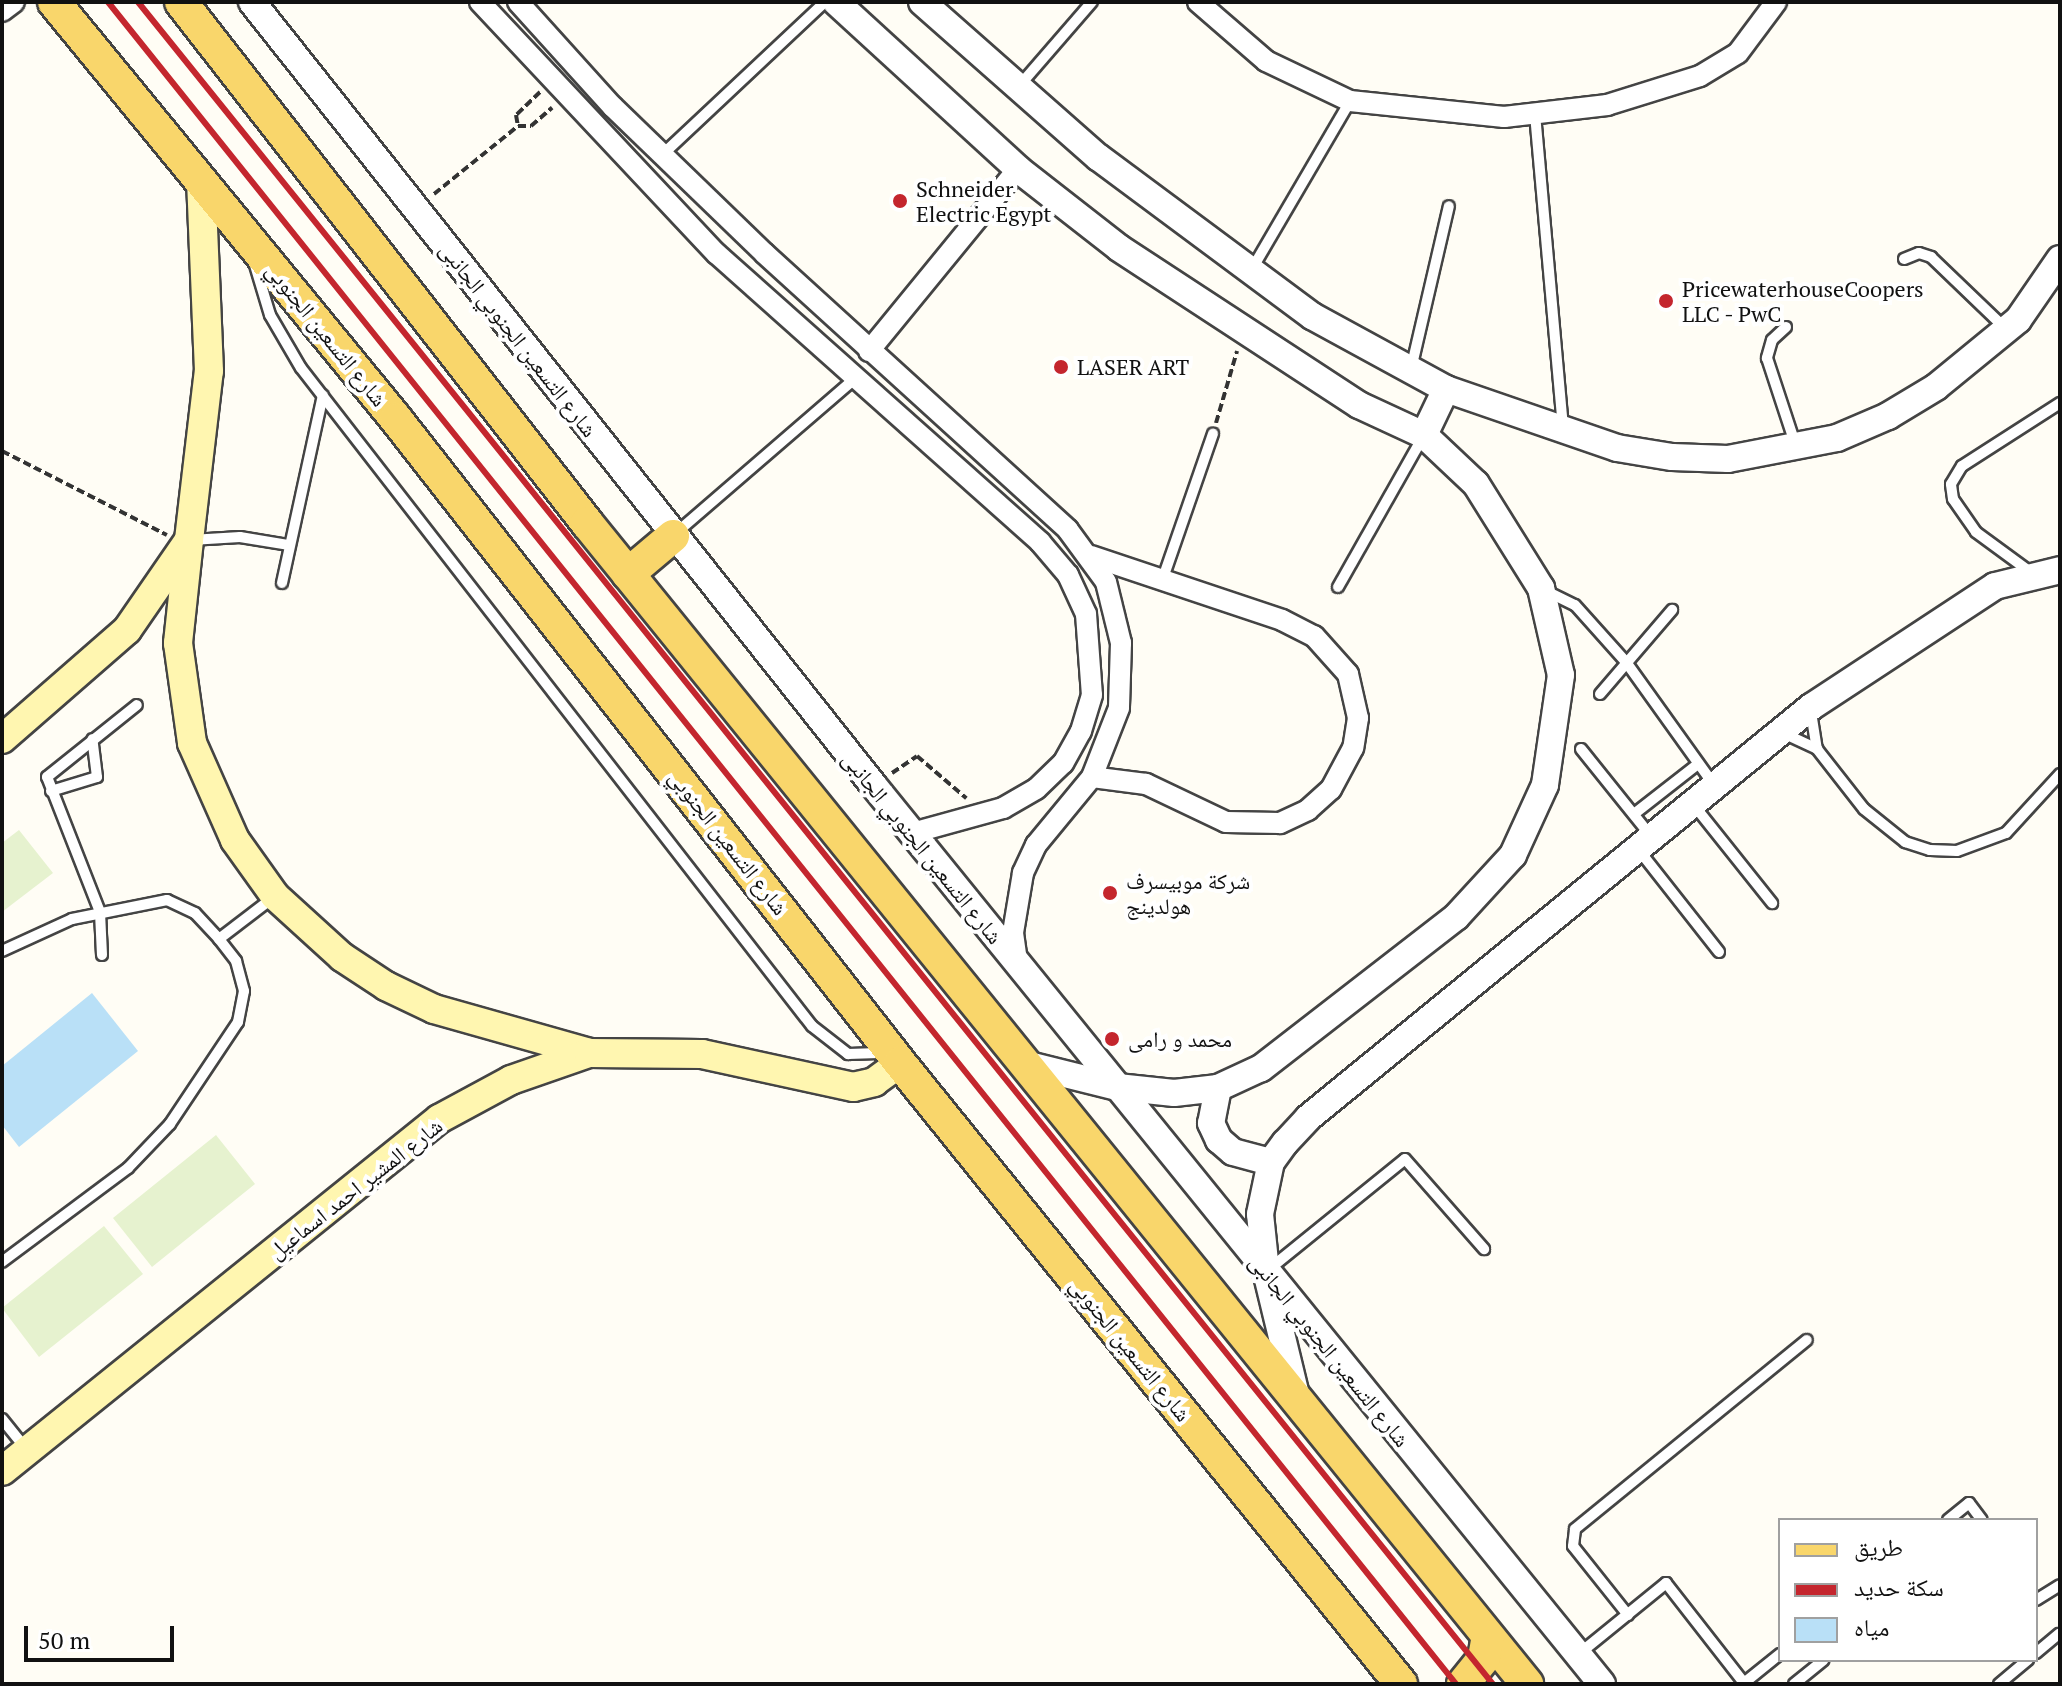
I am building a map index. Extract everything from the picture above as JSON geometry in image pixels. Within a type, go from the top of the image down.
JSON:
[{"type":"main road","name":"شارع التسعين الجنوبي","points":[[54,2],[574,642],[896,1057],[1401,1684]]},
{"type":"main road","points":[[181,2],[628,574],[1295,1391],[1527,1684]]},
{"type":"main road","points":[[201,181],[209,371],[179,616],[181,690],[192,743],[235,840],[275,896],[342,957],[386,986],[434,1009],[522,1037],[589,1053]]},
{"type":"main road","points":[[628,574],[673,536]]},
{"type":"main road","points":[[2,739],[102,656],[148,604],[189,540]]},
{"type":"main road","points":[[148,604],[166,602],[179,616]]},
{"type":"main road","points":[[511,1080],[526,1059],[522,1037]]},
{"type":"main road","name":"شارع المشير احمد اسماعيل","points":[[2,1471],[439,1119],[511,1080],[589,1053],[702,1054],[853,1087],[874,1082],[896,1057]]},
{"type":"main road","points":[[1463,1684],[1484,1658],[1488,1636]]},
{"type":"street","points":[[2,11],[14,2]]},
{"type":"street","name":"شارع التسعين الجنوبي الجانبى","points":[[252,2],[673,536],[1602,1684]]},
{"type":"street","points":[[480,2],[591,126],[717,254],[853,380],[1040,542],[1068,575],[1086,614],[1092,695],[1081,731],[1063,763],[1036,789],[1003,808],[912,833]]},
{"type":"street","points":[[518,2],[613,107],[662,155],[869,351],[957,427],[1091,556],[1161,583],[1282,620],[1324,644],[1353,688],[1358,718],[1353,748],[1320,800],[1295,817],[1262,826],[1226,822],[1146,784],[1092,777]]},
{"type":"street","points":[[836,2],[1018,169],[1119,248],[1359,405],[1424,435],[1476,484],[1541,588],[1561,675],[1545,785],[1513,855],[1456,917],[1261,1068],[1218,1088],[1174,1093],[1117,1087],[1025,1064]]},
{"type":"street","points":[[922,2],[1017,88],[1249,273],[1312,316],[1446,389],[1563,431],[1672,457],[1728,459],[1797,448],[1888,416],[1936,387],[2007,329],[2060,259]]},
{"type":"street","points":[[1198,2],[1266,61],[1350,101],[1426,112],[1535,114],[1607,105],[1700,76],[1738,53],[1776,2]]},
{"type":"street","points":[[591,126],[613,107]]},
{"type":"street","points":[[869,351],[1018,169]]},
{"type":"street","points":[[1424,435],[1446,389]]},
{"type":"street","points":[[935,453],[957,427]]},
{"type":"street","points":[[1017,963],[1014,917],[1023,873],[1036,845],[1092,777],[1119,708],[1123,675],[1114,611],[1091,556]]},
{"type":"street","points":[[1295,1391],[1266,1271],[1260,1214],[1271,1162],[1308,1118],[1692,802],[1706,774],[1780,732],[1811,707],[1947,614],[1995,586],[2047,572]]},
{"type":"street","points":[[1218,1088],[1211,1123],[1219,1140],[1233,1152],[1271,1162]]},
{"type":"lane","points":[[662,155],[825,2]]},
{"type":"lane","points":[[1017,88],[1092,2]]},
{"type":"lane","points":[[1249,273],[1350,101]]},
{"type":"lane","points":[[1535,114],[1563,431]]},
{"type":"lane","points":[[1410,371],[1449,206]]},
{"type":"lane","points":[[246,236],[277,329],[323,395],[812,1026],[848,1054],[896,1057]]},
{"type":"lane","points":[[1904,259],[1919,253],[1931,257],[2007,329]]},
{"type":"lane","points":[[1786,327],[1772,340],[1767,358],[1797,448]]},
{"type":"lane","points":[[673,536],[853,380]]},
{"type":"lane","points":[[282,583],[323,395]]},
{"type":"lane","points":[[2047,572],[1997,552],[1976,532],[1951,492],[1957,471],[2060,403]]},
{"type":"lane","points":[[1161,583],[1213,434]]},
{"type":"lane","points":[[1338,587],[1424,435]]},
{"type":"lane","points":[[189,540],[240,537],[289,545]]},
{"type":"lane","points":[[1541,588],[1575,605],[1626,662],[1706,774],[1634,814]]},
{"type":"lane","points":[[1600,694],[1672,610]]},
{"type":"lane","points":[[102,955],[100,912],[51,791],[49,772],[137,705]]},
{"type":"lane","points":[[1811,707],[1817,749]]},
{"type":"lane","points":[[1780,732],[1817,749],[1882,828],[1930,850],[1957,851],[2006,833],[2060,774]]},
{"type":"lane","points":[[51,791],[97,777],[92,739]]},
{"type":"lane","points":[[1581,749],[1634,814],[1644,842],[1719,952]]},
{"type":"lane","points":[[1692,802],[1772,903]]},
{"type":"lane","points":[[219,939],[275,896]]},
{"type":"lane","points":[[2,951],[100,912],[167,900],[195,913],[219,939],[236,961],[244,991],[238,1022],[207,1076],[128,1168],[2,1262]]},
{"type":"lane","points":[[1266,1271],[1405,1159],[1484,1249]]},
{"type":"lane","points":[[1628,1615],[1573,1546],[1575,1529],[1807,1340]]},
{"type":"lane","points":[[2,1419],[27,1450]]},
{"type":"lane","points":[[1950,1518],[1969,1503],[1980,1518]]},
{"type":"lane","points":[[1578,1654],[1666,1583],[1745,1683],[1778,1656]]},
{"type":"lane","points":[[2038,1599],[2060,1585]]},
{"type":"lane","points":[[2038,1651],[2059,1634]]},
{"type":"lane","points":[[1794,1684],[1822,1662]]},
{"type":"lane","points":[[1999,1684],[2026,1662]]},
{"type":"path","points":[[416,208],[518,126],[531,126],[558,90]]},
{"type":"path","points":[[518,126],[516,115],[558,90]]},
{"type":"path","points":[[1213,434],[1243,329]]},
{"type":"path","points":[[2,451],[166,535],[189,540]]},
{"type":"path","points":[[874,786],[917,756],[947,786],[975,803],[1003,808]]},
{"type":"green space","points":[[19,830],[53,873],[2,912],[2,843]]},
{"type":"green space","points":[[216,1135],[255,1184],[152,1267],[113,1218]]},
{"type":"green space","points":[[104,1226],[143,1274],[39,1357],[2,1308]]},
{"type":"water","points":[[92,993],[138,1051],[19,1147],[2,1125],[2,1066]]},
{"type":"railway","points":[[108,2],[1456,1684]]},
{"type":"railway","points":[[138,2],[1493,1684]]},
{"type":"place","name":"Schneider Electric Egypt","points":[[900,201]]},
{"type":"place","name":"PricewaterhouseCoopers LLC - PwC","points":[[1666,301]]},
{"type":"place","name":"LASER ART","points":[[1061,367]]},
{"type":"place","name":"شركة موبيسرف هولدينج","points":[[1110,893]]},
{"type":"place","name":"محمد و رامى","points":[[1112,1039]]}]
